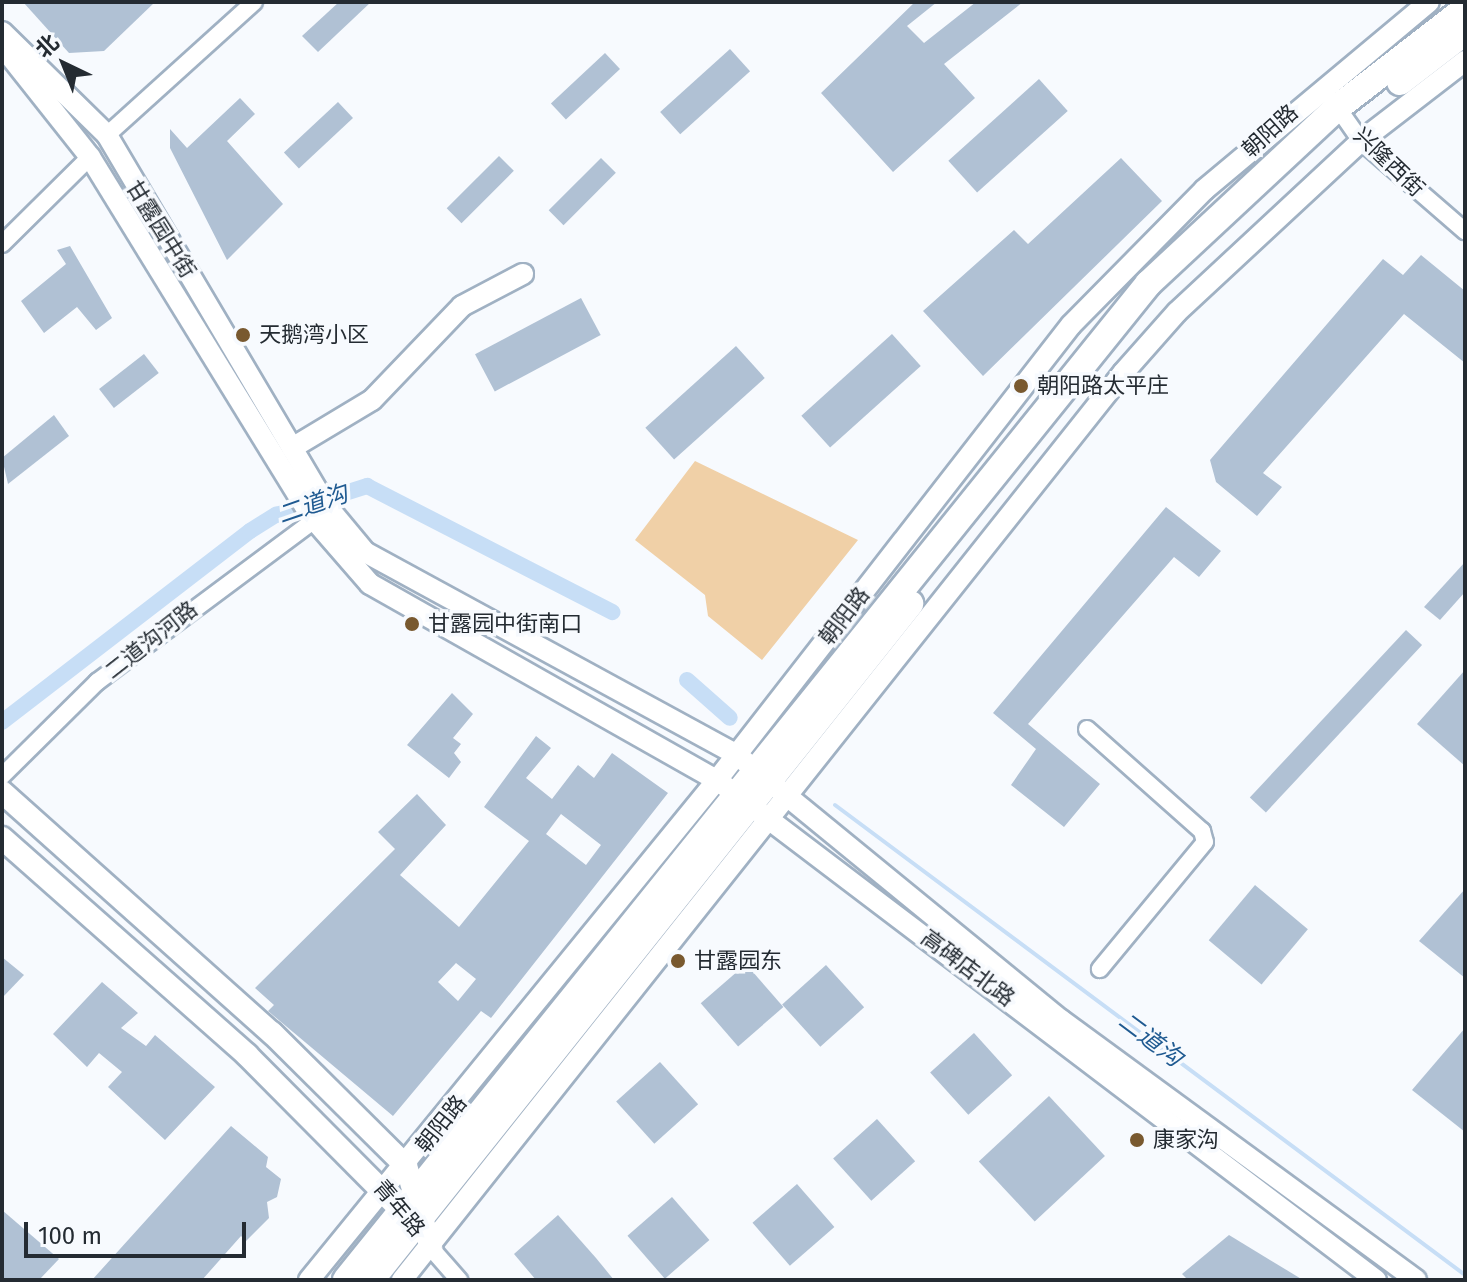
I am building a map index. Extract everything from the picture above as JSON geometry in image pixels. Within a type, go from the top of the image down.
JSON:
[{"type":"highway","name":"朝阳路","points":[[1349,123],[1465,9]]},
{"type":"highway","name":"朝阳路","points":[[371,1280],[1148,284],[1465,32]]},
{"type":"highway","name":"朝阳路","points":[[346,1280],[419,1220]]},
{"type":"main road","name":"青年路","points":[[2,792],[272,1033],[406,1166],[419,1220]]},
{"type":"main road","name":"青年路","points":[[2,838],[419,1220]]},
{"type":"street","points":[[107,135],[254,2]]},
{"type":"street","name":"朝阳路","points":[[402,1280],[419,1220],[764,775],[1071,325],[1149,241],[1321,85],[1429,2]]},
{"type":"street","name":"甘露园中街","points":[[2,32],[107,135],[283,453]]},
{"type":"street","name":"甘露园中街","points":[[2,47],[90,157],[283,453]]},
{"type":"street","name":"朝阳路","points":[[764,775],[1349,123],[1465,61]]},
{"type":"street","name":"兴隆西街","points":[[1321,85],[1349,123],[1465,231]]},
{"type":"street","points":[[2,244],[90,157]]},
{"type":"street","points":[[317,513],[283,453],[372,400],[462,306],[523,274]]},
{"type":"street","name":"高碑店北路","points":[[317,513],[384,567],[764,775],[1167,1109]]},
{"type":"street","name":"高碑店北路","points":[[317,513],[391,599],[745,800],[1167,1109]]},
{"type":"street","name":"二道沟河路","points":[[2,776],[97,682],[317,513]]},
{"type":"street","points":[[1087,729],[1202,831],[1205,842],[1100,969]]},
{"type":"street","name":"朝阳路","points":[[309,1280],[406,1166],[745,800]]},
{"type":"street","points":[[1167,1109],[1376,1280]]},
{"type":"street","points":[[1167,1109],[1416,1280]]},
{"type":"street","points":[[419,1220],[459,1280]]},
{"type":"shaded area","points":[[695,461],[858,540],[762,660],[708,616],[705,595],[635,540]]},
{"type":"building","points":[[23,2],[155,2],[104,51],[69,53]]},
{"type":"building","points":[[339,2],[371,2],[318,52],[302,36]]},
{"type":"building","points":[[915,2],[937,2],[907,26],[924,43],[976,2],[1023,2],[944,64],[975,98],[893,172],[821,93]]},
{"type":"building","points":[[730,49],[750,71],[680,134],[660,112]]},
{"type":"building","points":[[605,53],[620,69],[566,120],[551,103]]},
{"type":"building","points":[[1039,79],[1068,111],[977,193],[948,161]]},
{"type":"building","points":[[240,98],[255,114],[227,141],[283,204],[227,260],[170,148],[170,129],[187,148]]},
{"type":"building","points":[[338,102],[353,118],[299,169],[284,152]]},
{"type":"building","points":[[499,156],[514,171],[462,223],[447,208]]},
{"type":"building","points":[[601,158],[616,173],[564,225],[549,210]]},
{"type":"building","points":[[1121,158],[1162,201],[983,376],[923,311],[1014,230],[1028,244]]},
{"type":"building","points":[[70,246],[112,318],[96,330],[77,307],[44,333],[21,301],[66,264],[57,250]]},
{"type":"building","points":[[1421,255],[1465,291],[1465,363],[1404,314],[1263,473],[1282,487],[1257,516],[1216,482],[1210,460],[1383,259],[1403,275]]},
{"type":"building","points":[[581,298],[601,335],[495,391],[475,354]]},
{"type":"building","points":[[892,334],[921,366],[830,448],[801,416]]},
{"type":"building","points":[[736,346],[765,378],[674,460],[645,428]]},
{"type":"building","points":[[144,354],[159,373],[114,408],[99,389]]},
{"type":"building","points":[[54,415],[69,436],[8,484],[2,458]]},
{"type":"building","points":[[1166,507],[1221,551],[1199,577],[1174,557],[1028,724],[1100,784],[1064,827],[1011,785],[1036,749],[993,713]]},
{"type":"building","points":[[1465,562],[1465,592],[1440,620],[1424,607]]},
{"type":"building","points":[[1406,630],[1422,645],[1266,812],[1250,797]]},
{"type":"building","points":[[1465,670],[1465,766],[1417,724]]},
{"type":"building","points":[[452,693],[473,714],[453,738],[461,744],[454,753],[461,762],[449,778],[407,745]]},
{"type":"building","points":[[536,736],[551,748],[526,778],[552,799],[578,765],[594,778],[612,753],[668,793],[491,1018],[481,1011],[393,1116],[268,1011],[274,1005],[255,988],[395,849],[378,832],[417,794],[446,825],[400,875],[459,927],[529,841],[484,807]],"holes":[[[561,814],[601,845],[586,865],[546,834]],[[456,963],[476,979],[458,1001],[438,982]]]},
{"type":"building","points":[[1255,885],[1308,929],[1262,985],[1209,940]]},
{"type":"building","points":[[1465,889],[1465,978],[1419,941]]},
{"type":"building","points":[[2,957],[24,975],[2,998]]},
{"type":"building","points":[[746,964],[783,1007],[738,1046],[701,1003]]},
{"type":"building","points":[[826,965],[864,1007],[820,1047],[782,1004]]},
{"type":"building","points":[[102,982],[138,1013],[121,1028],[146,1046],[155,1035],[215,1087],[165,1140],[108,1087],[122,1072],[99,1053],[87,1067],[53,1034]]},
{"type":"building","points":[[1465,1028],[1465,1132],[1412,1090]]},
{"type":"building","points":[[974,1033],[1012,1075],[968,1115],[930,1072]]},
{"type":"building","points":[[660,1062],[698,1104],[654,1144],[616,1101]]},
{"type":"building","points":[[1049,1096],[1105,1156],[1035,1221],[979,1161]]},
{"type":"building","points":[[877,1119],[915,1161],[871,1201],[833,1158]]},
{"type":"building","points":[[231,1126],[268,1157],[266,1167],[281,1179],[277,1197],[267,1202],[269,1218],[246,1241],[241,1236],[202,1280],[92,1280]]},
{"type":"building","points":[[797,1184],[834,1227],[790,1266],[752,1223]]},
{"type":"building","points":[[672,1197],[709,1240],[665,1279],[627,1236]]},
{"type":"building","points":[[2,1210],[59,1259],[39,1280],[2,1280]]},
{"type":"building","points":[[558,1215],[614,1280],[536,1280],[514,1254]]},
{"type":"building","points":[[1229,1235],[1303,1280],[1188,1280],[1182,1274]]},
{"type":"waterway","name":"二道沟","points":[[2,722],[250,531],[276,515],[367,486],[612,612]]},
{"type":"waterway","name":"二道沟","points":[[687,680],[730,718]]},
{"type":"waterway","name":"二道沟","points":[[835,805],[1465,1275]]},
{"type":"place","name":"天鹅湾小区","points":[[243,335]]},
{"type":"place","name":"朝阳路太平庄","points":[[1021,386]]},
{"type":"place","name":"甘露园中街南口","points":[[412,624]]},
{"type":"place","name":"甘露园东","points":[[678,961]]},
{"type":"place","name":"康家沟","points":[[1137,1140]]}]
